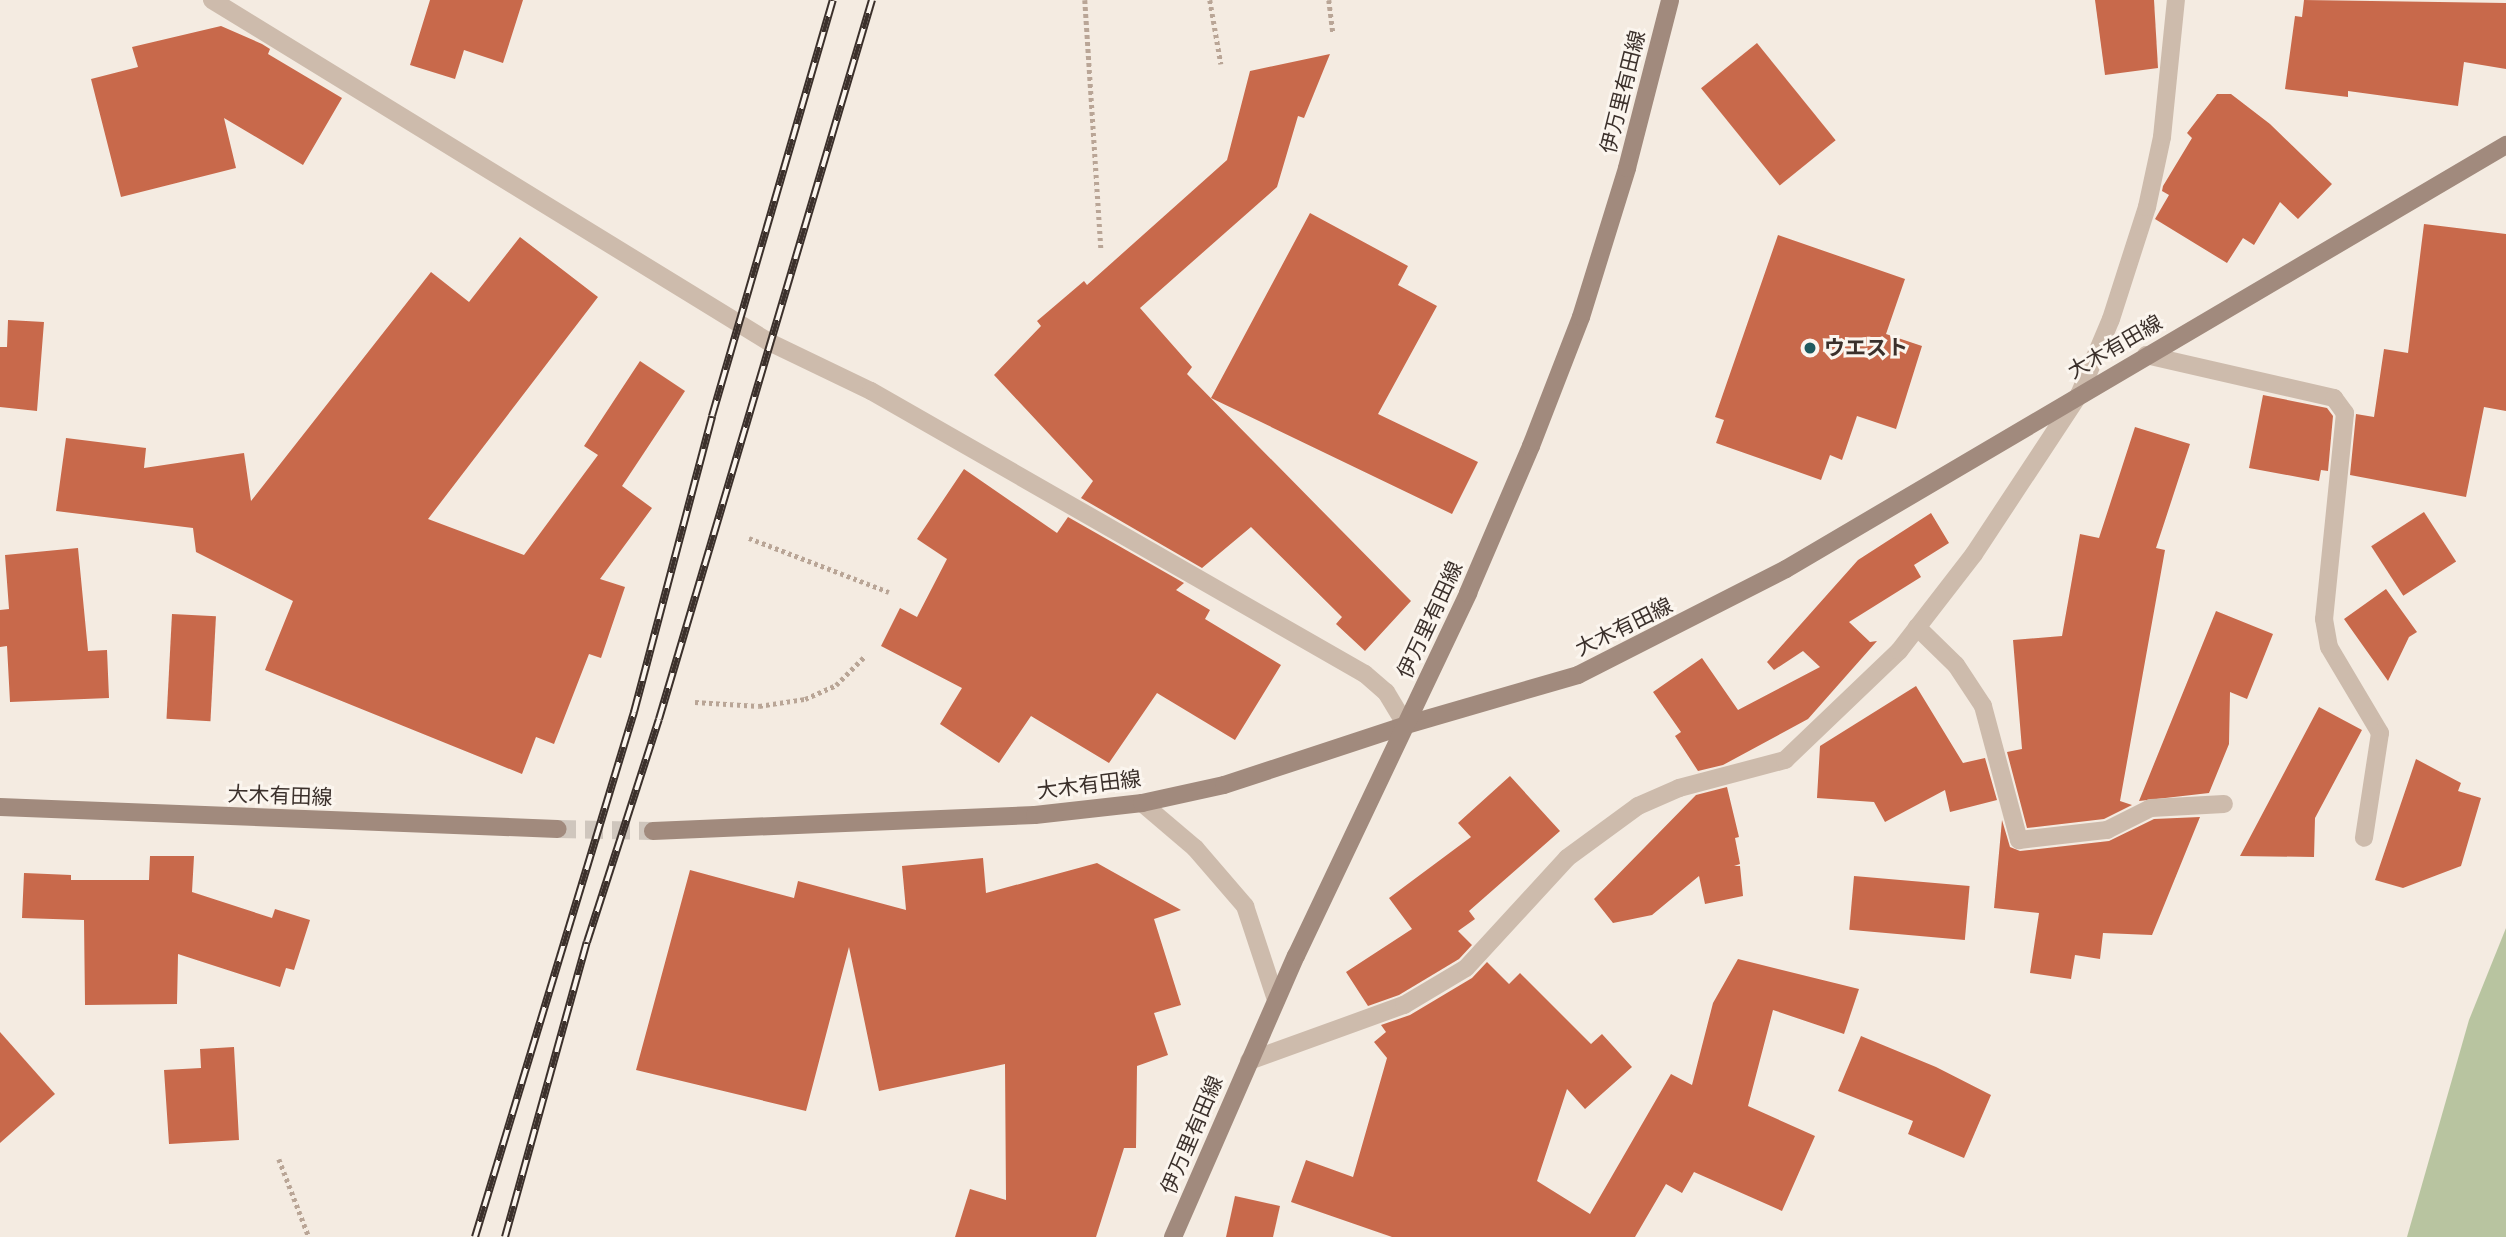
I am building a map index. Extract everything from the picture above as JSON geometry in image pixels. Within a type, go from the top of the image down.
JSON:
[{"type":"main road","name":"伊万里有田線","points":[[1173,1237],[1276,1000],[1474,581],[1580,317],[1627,169],[1670,0]]},
{"type":"main road","name":"大木有田線","points":[[653,831],[1035,816],[1142,803],[1270,772],[1406,725],[1578,675],[1659,637],[1786,569],[2506,145]]},
{"type":"main road","name":"大木有田線","points":[[0,807],[558,829]]},
{"type":"street","points":[[212,0],[769,342],[872,391],[1364,674],[1386,692],[1406,725]]},
{"type":"street","points":[[1249,1061],[1404,1004],[1466,968],[1567,858],[1638,806],[1679,788],[1785,760],[1845,706],[1917,627],[1974,554],[2079,395],[2111,319],[2147,207],[2162,137],[2176,0]]},
{"type":"street","points":[[2146,355],[2334,398],[2345,413],[2324,619],[2329,647],[2380,733],[2364,838]]},
{"type":"street","points":[[1917,627],[1956,665],[1983,706],[2019,840],[2107,830],[2151,808],[2224,804]]},
{"type":"street","points":[[1142,803],[1195,848],[1245,906],[1276,1000]]},
{"type":"path","points":[[1085,0],[1101,249]]},
{"type":"path","points":[[1210,0],[1221,64]]},
{"type":"path","points":[[1329,0],[1333,33]]},
{"type":"path","points":[[749,538],[889,592]]},
{"type":"path","points":[[695,702],[758,706],[805,699],[836,685],[864,657]]},
{"type":"path","points":[[279,1159],[309,1237]]},
{"type":"green space","points":[[2506,928],[2506,1237],[2407,1237],[2469,1020]]},
{"type":"building","points":[[430,0],[523,0],[503,63],[464,50],[455,79],[410,65]]},
{"type":"building","points":[[2095,0],[2154,0],[2158,68],[2105,75]]},
{"type":"building","points":[[2304,0],[2506,3],[2506,69],[2464,62],[2458,106],[2348,91],[2348,97],[2285,89],[2295,16],[2302,17]]},
{"type":"building","points":[[221,26],[262,44],[270,49],[268,54],[342,98],[303,165],[224,118],[236,168],[121,197],[91,79],[138,67],[132,47]]},
{"type":"building","points":[[1757,43],[1836,140],[1780,185],[1701,88]]},
{"type":"building","points":[[1330,54],[1304,118],[1298,116],[1277,187],[1140,308],[1192,367],[1187,374],[1411,601],[1365,651],[1336,624],[1342,617],[1251,527],[1202,568],[1081,498],[1093,481],[994,375],[1041,326],[1037,321],[1084,281],[1087,285],[1227,160],[1250,71]]},
{"type":"building","points":[[2217,94],[2231,94],[2270,124],[2332,184],[2298,219],[2280,202],[2254,245],[2243,238],[2227,263],[2155,219],[2169,195],[2162,191],[2163,186],[2192,138],[2187,133]]},
{"type":"building","points":[[1310,213],[1408,266],[1398,285],[1437,306],[1378,414],[1478,462],[1452,514],[1211,398]]},
{"type":"building","points":[[2424,224],[2506,234],[2506,411],[2484,407],[2466,497],[2350,475],[2356,414],[2374,417],[2384,349],[2408,353]]},
{"type":"building","name":"ウエスト","points":[[1778,235],[1905,279],[1886,334],[1922,346],[1896,429],[1857,416],[1842,460],[1830,455],[1821,480],[1716,443],[1724,420],[1715,417]]},
{"type":"building","points":[[520,237],[598,297],[428,519],[524,555],[598,455],[584,446],[640,361],[685,391],[622,486],[652,508],[600,579],[625,587],[601,658],[589,654],[554,744],[536,737],[522,774],[265,670],[293,601],[196,552],[193,528],[56,511],[66,438],[146,448],[144,468],[244,453],[251,501],[431,272],[469,302]]},
{"type":"building","points":[[8,320],[44,322],[37,411],[0,407],[0,347],[7,347]]},
{"type":"building","points":[[2263,395],[2327,408],[2333,416],[2328,471],[2321,470],[2319,481],[2249,468]]},
{"type":"building","points":[[2135,427],[2190,444],[2156,548],[2165,550],[2120,801],[2132,805],[2104,819],[2027,828],[2007,752],[2022,749],[2013,640],[2062,636],[2080,534],[2099,538]]},
{"type":"building","points":[[964,469],[1057,533],[1068,517],[1184,583],[1176,590],[1210,610],[1205,619],[1281,665],[1235,740],[1157,693],[1109,763],[1031,716],[999,763],[940,724],[962,688],[881,646],[900,608],[917,617],[947,559],[917,539]]},
{"type":"building","points":[[2424,512],[2456,561],[2403,596],[2371,546]]},
{"type":"building","points":[[1931,513],[1949,543],[1914,565],[1921,577],[1849,622],[1870,642],[1877,641],[1808,719],[1723,765],[1698,771],[1675,736],[1681,732],[1653,692],[1702,658],[1738,710],[1820,667],[1803,651],[1774,670],[1767,662],[1858,560]]},
{"type":"building","points":[[78,548],[88,651],[107,650],[109,698],[10,702],[7,646],[0,647],[0,610],[9,609],[5,555]]},
{"type":"building","points":[[2386,589],[2417,632],[2409,637],[2388,681],[2344,619]]},
{"type":"building","points":[[2216,611],[2273,634],[2247,699],[2230,692],[2229,744],[2209,793],[2139,801]]},
{"type":"building","points":[[172,614],[216,616],[210,721],[167,719]]},
{"type":"building","points":[[1916,686],[1963,763],[1985,758],[1997,800],[1950,812],[1945,790],[1885,822],[1874,802],[1817,798],[1820,746]]},
{"type":"building","points":[[2319,707],[2362,730],[2315,818],[2314,857],[2240,856]]},
{"type":"building","points":[[2416,759],[2461,783],[2458,791],[2481,798],[2461,866],[2403,888],[2375,880]]},
{"type":"building","points":[[1510,776],[1560,831],[1469,911],[1475,919],[1458,931],[1472,945],[1459,959],[1399,995],[1368,1006],[1346,972],[1412,929],[1389,898],[1471,837],[1458,823]]},
{"type":"building","points":[[1727,787],[1739,837],[1735,838],[1740,864],[1734,866],[1740,866],[1743,896],[1705,904],[1699,876],[1652,915],[1613,923],[1594,899],[1696,795]]},
{"type":"building","points":[[2200,817],[2152,935],[2103,933],[2100,959],[2075,955],[2071,979],[2030,973],[2039,913],[1994,908],[2002,820],[2010,847],[2020,851],[2109,841],[2154,819]]},
{"type":"building","points":[[150,856],[194,856],[192,892],[272,918],[275,909],[310,920],[294,970],[286,968],[280,987],[178,954],[177,1004],[85,1005],[84,920],[22,918],[24,873],[71,875],[71,880],[149,880]]},
{"type":"building","points":[[983,858],[986,893],[1097,863],[1181,910],[1154,919],[1181,1005],[1154,1013],[1168,1055],[1137,1066],[1136,1148],[1124,1148],[1096,1237],[955,1237],[970,1189],[1006,1200],[1005,1064],[879,1091],[849,947],[806,1111],[636,1070],[690,870],[794,898],[798,881],[906,910],[902,866]]},
{"type":"building","points":[[1854,876],[1970,886],[1965,940],[1849,930]]},
{"type":"building","points":[[1738,959],[1859,989],[1844,1034],[1773,1010],[1748,1106],[1815,1136],[1782,1211],[1694,1172],[1682,1193],[1666,1184],[1635,1237],[1392,1237],[1291,1202],[1306,1160],[1353,1177],[1387,1058],[1374,1042],[1386,1032],[1381,1025],[1410,1015],[1472,978],[1487,962],[1509,984],[1520,973],[1591,1044],[1602,1034],[1632,1067],[1585,1109],[1567,1089],[1537,1181],[1590,1214],[1671,1074],[1692,1085],[1713,1003]]},
{"type":"building","points":[[0,1032],[55,1094],[0,1143]]},
{"type":"building","points":[[1861,1036],[1936,1067],[1991,1095],[1964,1158],[1908,1134],[1913,1121],[1838,1091]]},
{"type":"building","points":[[234,1047],[239,1140],[169,1144],[164,1070],[201,1068],[200,1049]]},
{"type":"building","points":[[1235,1196],[1280,1206],[1273,1237],[1226,1237]]},
{"type":"tunnel","points":[[558,829],[653,831]]},
{"type":"railway","points":[[475,1237],[634,712],[712,416],[833,0]]},
{"type":"railway","points":[[505,1237],[587,942],[659,719],[872,0]]},
{"type":"place","name":"ウエスト","points":[[1810,348]]}]
